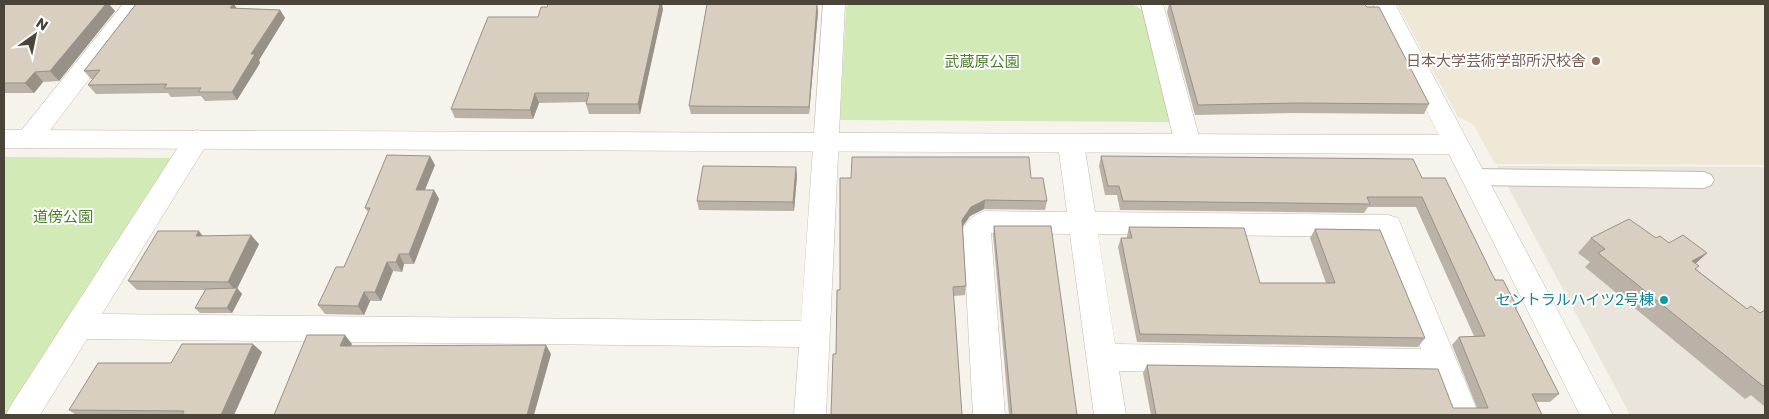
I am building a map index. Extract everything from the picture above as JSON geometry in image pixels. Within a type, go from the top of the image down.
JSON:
[{"type":"street","points":[[16,139],[135,4]]},
{"type":"street","points":[[810,415],[816,334],[824,141],[834,4]]},
{"type":"street","points":[[1152,4],[1188,144]]},
{"type":"street","points":[[1384,4],[1597,415]]},
{"type":"street","points":[[16,139],[1458,145]]},
{"type":"street","points":[[22,415],[197,140]]},
{"type":"street","points":[[1072,144],[1110,415]]},
{"type":"street","points":[[1475,177],[1704,180]]},
{"type":"street","points":[[989,415],[977,229],[985,222],[1388,226],[1462,415]]},
{"type":"street","points":[[78,326],[816,334]]},
{"type":"street","points":[[1102,357],[1441,363]]},
{"type":"shaded area","name":"日本大学芸術学部所沢校舎","points":[[1397,4],[1765,4],[1765,165],[1495,164],[1473,124],[1458,117]]},
{"type":"shaded area","points":[[1497,166],[1765,167],[1765,415],[1630,415]]},
{"type":"green space","name":"武蔵原公園","points":[[849,4],[1134,5],[1142,10],[1172,122],[840,120],[846,7]]},
{"type":"green space","name":"道傍公園","points":[[4,157],[173,158],[8,415],[4,415]]},
{"type":"building","points":[[4,4],[106,4],[50,71],[35,72],[25,83],[4,83]]},
{"type":"building","points":[[136,4],[233,4],[230,8],[280,10],[251,54],[255,54],[232,92],[198,92],[201,88],[164,88],[167,84],[88,85],[100,70],[84,71]]},
{"type":"building","points":[[548,4],[660,4],[638,104],[586,104],[589,93],[535,93],[530,110],[451,109],[488,17],[538,17],[541,7],[547,7]]},
{"type":"building","points":[[707,4],[817,4],[809,107],[689,106]]},
{"type":"building","points":[[1170,4],[1364,4],[1367,7],[1379,7],[1429,104],[1296,103],[1198,105]]},
{"type":"building","points":[[387,155],[430,156],[416,190],[434,190],[409,254],[399,254],[396,262],[387,262],[375,292],[364,292],[358,306],[318,305],[336,267],[344,267],[370,208],[365,208]]},
{"type":"building","points":[[1101,156],[1413,159],[1422,178],[1445,178],[1495,280],[1503,280],[1559,394],[1532,394],[1542,415],[1156,415],[1147,365],[1438,369],[1453,408],[1488,408],[1459,337],[1485,336],[1422,197],[1367,197],[1370,204],[1123,201],[1119,186],[1108,186]]},
{"type":"building","points":[[852,157],[1029,157],[1031,178],[1043,178],[1047,201],[985,200],[971,207],[962,220],[966,286],[953,287],[962,415],[831,415],[833,354],[836,354],[837,290],[840,290],[840,178],[851,178]]},
{"type":"building","points":[[703,166],[796,167],[793,202],[697,201]]},
{"type":"building","points":[[1629,219],[1656,238],[1660,236],[1669,243],[1683,235],[1707,253],[1692,261],[1699,266],[1695,269],[1747,309],[1751,306],[1760,313],[1765,310],[1765,384],[1763,386],[1598,253],[1605,249],[1591,238]]},
{"type":"building","points":[[994,226],[1051,226],[1077,415],[1012,415]]},
{"type":"building","points":[[1129,227],[1244,228],[1260,283],[1335,283],[1315,229],[1380,230],[1425,338],[1140,334],[1121,238],[1132,238]]},
{"type":"building","points":[[158,231],[199,231],[196,236],[251,235],[228,282],[128,281]]},
{"type":"building","points":[[237,288],[227,308],[195,308],[206,289]]},
{"type":"building","points":[[307,335],[345,335],[340,346],[546,345],[527,415],[274,415]]},
{"type":"building","points":[[182,344],[253,344],[221,415],[182,415],[184,411],[69,410],[98,363],[171,363]]},
{"type":"place","name":"日本大学芸術学部所沢校舎","points":[[1596,61]]},
{"type":"place","name":"セントラルハイツ2号棟","points":[[1664,300]]}]
